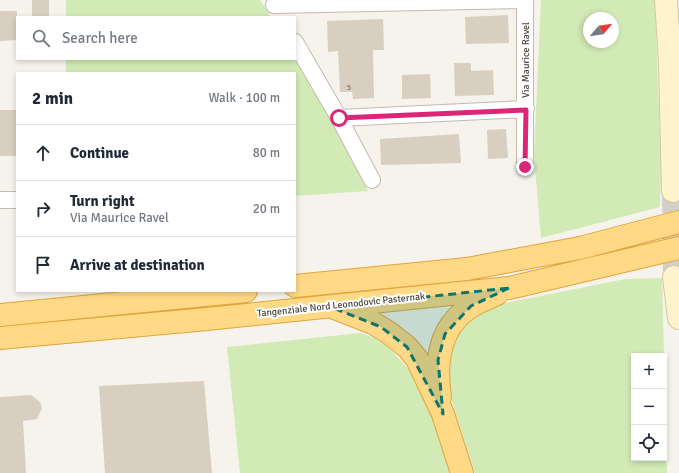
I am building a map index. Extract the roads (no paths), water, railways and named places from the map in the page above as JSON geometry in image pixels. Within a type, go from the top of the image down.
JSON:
[{"type":"highway","points":[[296,286],[467,269],[580,248],[679,222]]},
{"type":"highway","name":"Tangenziale Nord Leonodovic Pasternak","points":[[0,338],[331,307],[509,288],[679,248]]},
{"type":"highway","points":[[443,414],[438,385],[438,360],[445,334],[470,306],[509,288]]},
{"type":"highway","points":[[0,315],[236,292]]},
{"type":"highway","points":[[331,307],[373,323],[388,332],[407,347],[417,359],[443,414],[462,473]]},
{"type":"main road","points":[[666,0],[670,62],[673,191]]},
{"type":"main road","points":[[674,277],[679,318]]},
{"type":"street","points":[[275,7],[525,0]]},
{"type":"street","name":"Via Maurice Ravel","points":[[525,0],[525,167]]},
{"type":"street","points":[[296,44],[339,118],[372,180]]},
{"type":"street","points":[[339,118],[526,110]]},
{"type":"street","points":[[0,200],[16,200]]},
{"type":"tunnel","points":[[673,191],[674,277]]}]
